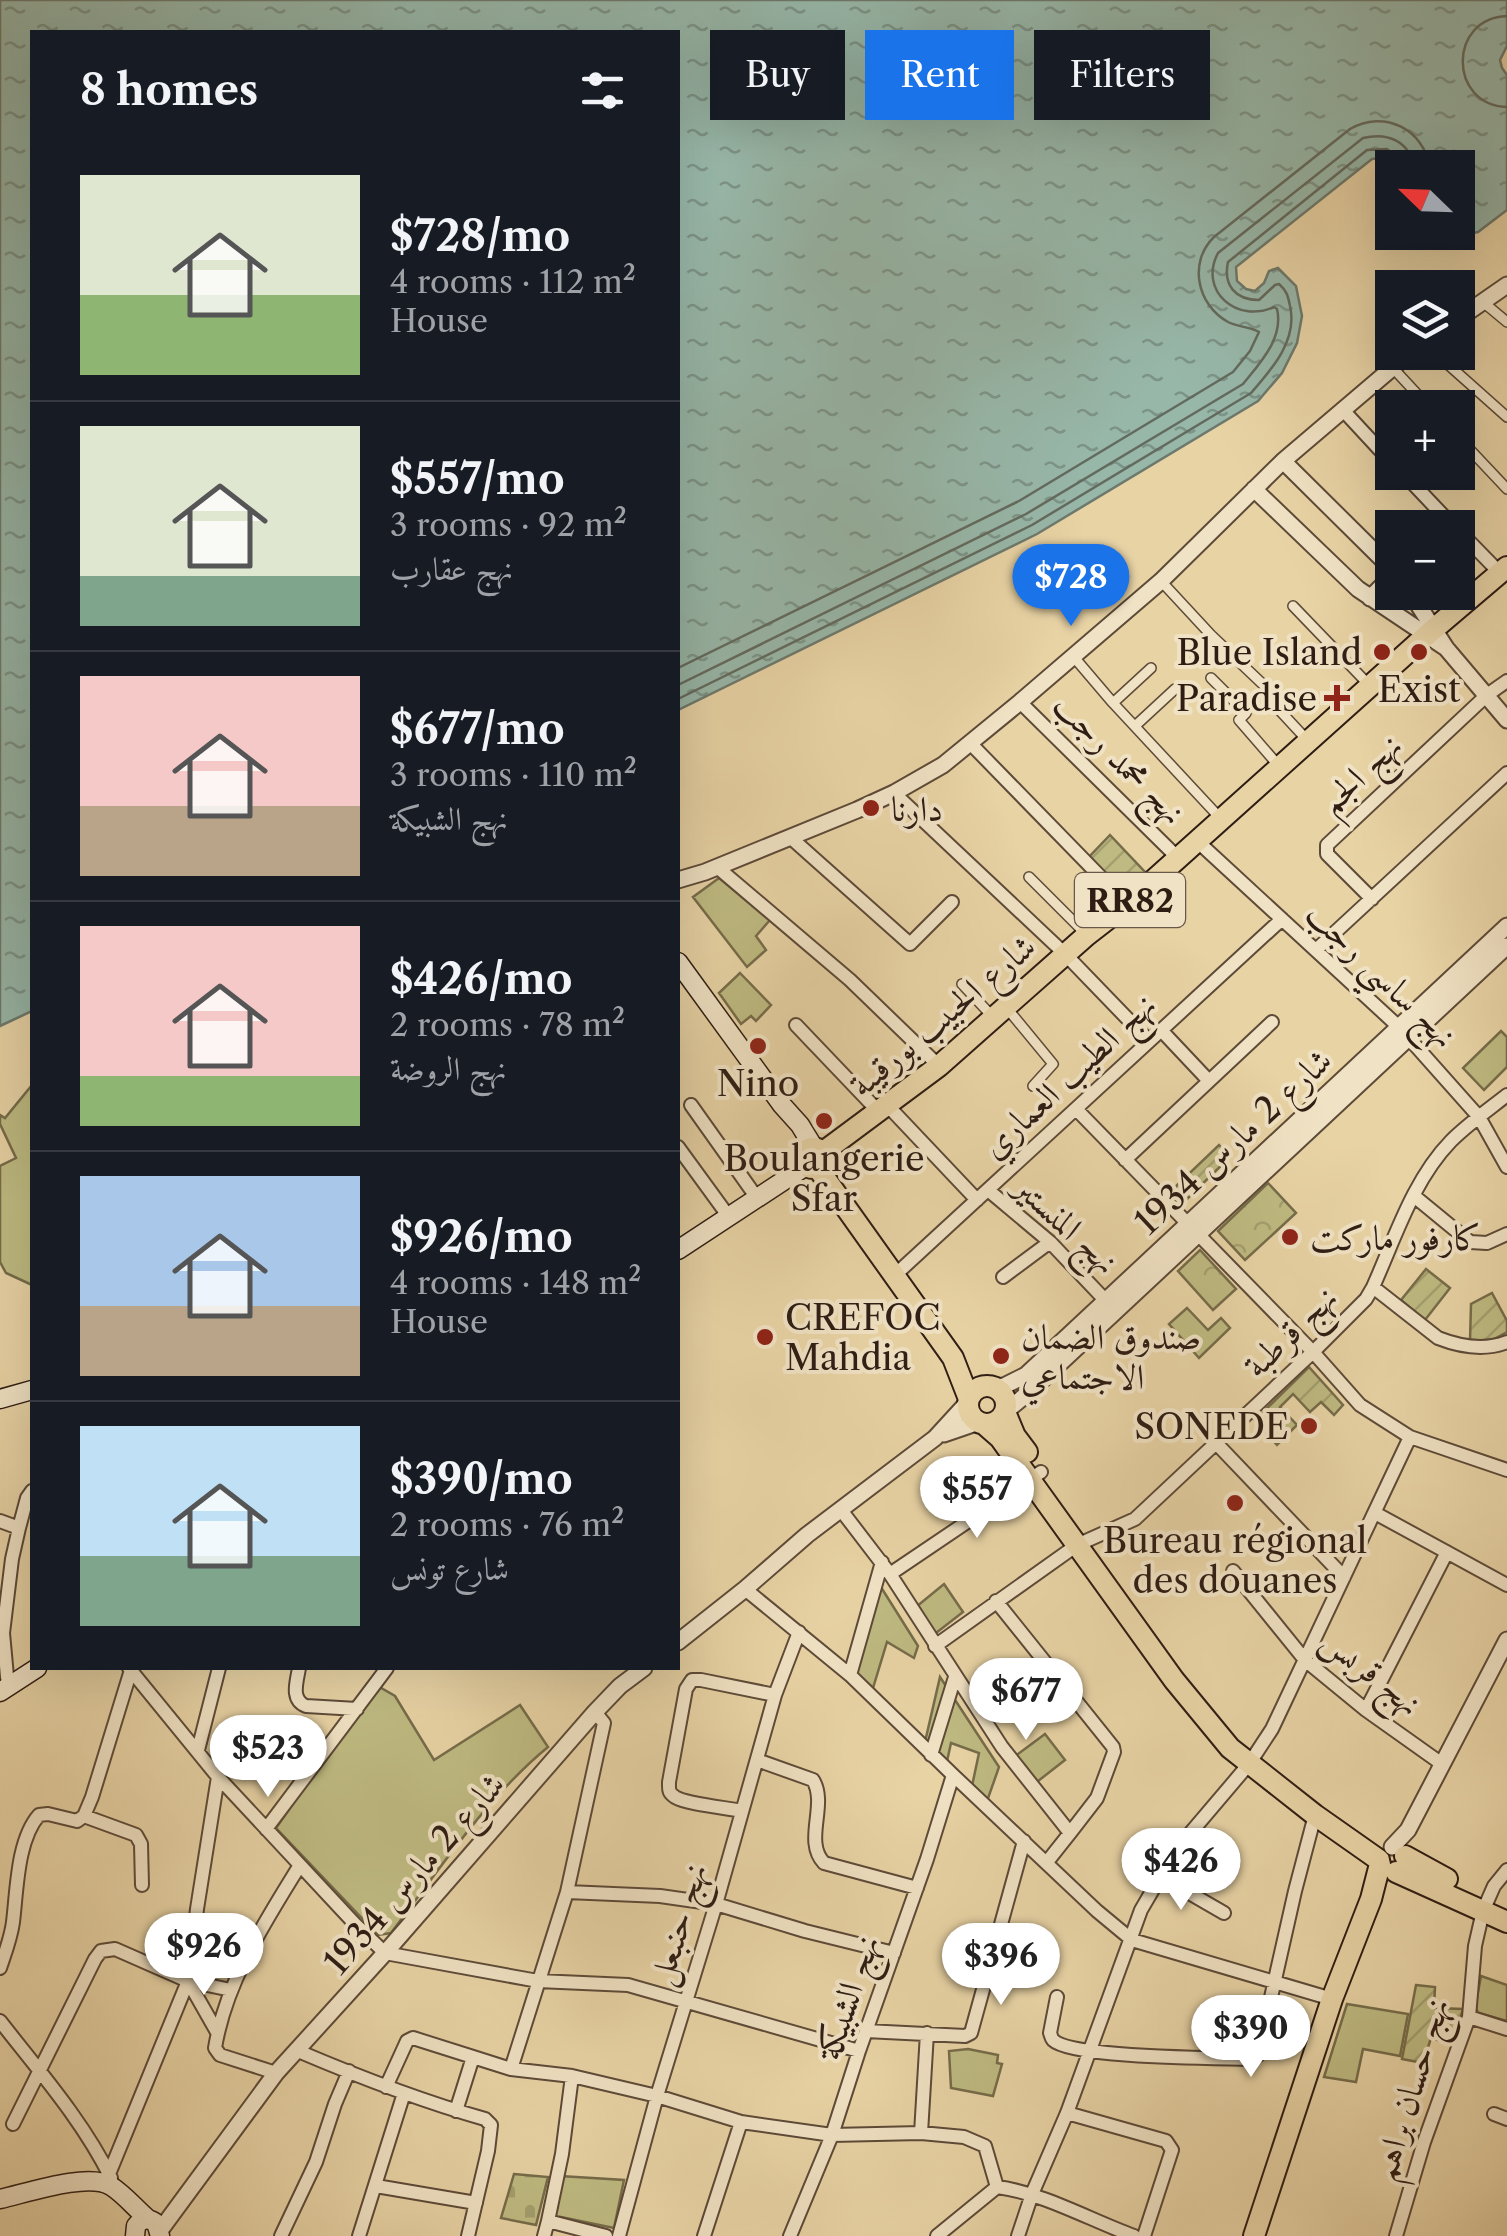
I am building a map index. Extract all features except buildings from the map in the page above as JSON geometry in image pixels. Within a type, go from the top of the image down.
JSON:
[{"type":"main road","name":"شارع الحبيب بورقيبة","points":[[681,1243],[729,1218],[939,1066],[1503,570]]},
{"type":"main road","points":[[680,967],[782,1105],[812,1158],[953,1358],[970,1414],[1000,1438],[1036,1476]]},
{"type":"main road","points":[[953,1358],[1003,1394],[1004,1412],[996,1422],[981,1423]]},
{"type":"main road","points":[[968,1400],[976,1389],[990,1386]]},
{"type":"main road","points":[[0,1398],[30,1390]]},
{"type":"main road","points":[[1004,1412],[1036,1476],[1178,1676],[1238,1738],[1252,1759],[1316,1815],[1392,1859],[1492,1906],[1507,1922]]},
{"type":"main road","points":[[4,1689],[35,1670]]},
{"type":"main road","points":[[1252,1759],[1370,1838],[1392,1859]]},
{"type":"main road","points":[[1254,2236],[1332,1999],[1371,1899],[1392,1859]]},
{"type":"main road","points":[[0,2199],[83,2181],[109,2182],[147,2231]]},
{"type":"street","points":[[1475,307],[1507,284]]},
{"type":"street","points":[[1483,302],[1507,322]]},
{"type":"street","points":[[680,879],[894,794],[943,765],[1161,581],[1283,461],[1390,370]]},
{"type":"street","points":[[1394,370],[1413,390]]},
{"type":"street","points":[[1454,370],[1507,417]]},
{"type":"street","points":[[1342,409],[1375,444]]},
{"type":"street","points":[[1475,455],[1507,489]]},
{"type":"street","points":[[1283,461],[1375,555]]},
{"type":"street","points":[[1254,489],[1358,589],[1431,631]]},
{"type":"street","points":[[1419,490],[1438,510]]},
{"type":"street","points":[[1475,546],[1503,570]]},
{"type":"street","points":[[1161,581],[1273,694],[1270,700],[1308,741]]},
{"type":"street","points":[[1370,598],[1375,592]]},
{"type":"street","points":[[1293,606],[1370,686]]},
{"type":"street","points":[[1420,610],[1431,631],[1507,720]]},
{"type":"street","points":[[1072,656],[1221,819]]},
{"type":"street","points":[[1113,703],[1151,668]]},
{"type":"street","points":[[1211,678],[1246,712],[1240,720],[1280,767]]},
{"type":"street","points":[[1487,695],[1507,681]]},
{"type":"street","points":[[1135,726],[1174,689]]},
{"type":"street","name":"نهج الجم","points":[[1372,899],[1327,854],[1327,845],[1487,695]]},
{"type":"street","name":"نهج محمد رجب","points":[[1020,702],[1178,857]]},
{"type":"street","points":[[970,743],[1127,904]]},
{"type":"street","points":[[1316,950],[1507,773]]},
{"type":"street","points":[[894,794],[1066,954],[1149,1041]]},
{"type":"street","points":[[790,837],[910,944],[952,902]]},
{"type":"street","name":"نهج ساسي رجب","points":[[1196,840],[1404,1032],[1480,1117],[1507,1167]]},
{"type":"street","points":[[680,891],[711,869]]},
{"type":"street","points":[[711,869],[850,980],[939,1066]]},
{"type":"street","points":[[1029,877],[1088,935]]},
{"type":"street","name":"نهج الطيب العماري","points":[[894,1276],[1282,919]]},
{"type":"street","name":"شارع 2 مارس 1934","points":[[1004,1412],[1404,1032],[1507,926]]},
{"type":"street","name":"شارع 2 مارس 1934","points":[[1404,1032],[1507,946]]},
{"type":"street","points":[[962,984],[1000,1013],[1053,1064],[1033,1086]]},
{"type":"street","points":[[1125,1160],[1272,1022]]},
{"type":"street","points":[[796,1025],[977,1200]]},
{"type":"street","points":[[1161,1030],[1210,1081]]},
{"type":"street","name":"نهج قرطبة","points":[[935,1646],[1083,1543],[1135,1518],[1313,1352],[1374,1288],[1414,1196],[1434,1162],[1452,1140],[1507,1096]]},
{"type":"street","points":[[691,1105],[757,1198]]},
{"type":"street","points":[[1076,1108],[1360,1404],[1410,1437],[1507,1470]]},
{"type":"street","points":[[680,1150],[729,1218]]},
{"type":"street","name":"نهج المنستير","points":[[988,1190],[1050,1242],[1106,1301]]},
{"type":"street","points":[[1414,1196],[1470,1242],[1487,1243],[1507,1234]]},
{"type":"street","name":"شارع 2 مارس 1934","points":[[990,1386],[1004,1386],[1026,1376],[1106,1301],[1193,1229]]},
{"type":"street","points":[[1003,1277],[1050,1242]]},
{"type":"street","points":[[1374,1288],[1420,1326],[1450,1342],[1479,1348],[1507,1342]]},
{"type":"street","points":[[680,1640],[807,1535],[935,1438],[968,1400]]},
{"type":"street","points":[[935,1438],[981,1423]]},
{"type":"street","points":[[1018,2236],[1141,1910],[1176,1850],[1272,1729],[1410,1437]]},
{"type":"street","points":[[1217,1444],[1344,1577]]},
{"type":"street","points":[[850,1675],[886,1568],[1036,1476]]},
{"type":"street","points":[[4,1689],[2,1633],[18,1528],[30,1494]]},
{"type":"street","points":[[841,1510],[886,1568],[1006,1752],[1070,1833]]},
{"type":"street","points":[[1375,1513],[1507,1586]]},
{"type":"street","points":[[0,1522],[18,1528]]},
{"type":"street","points":[[1366,1710],[1447,1552]]},
{"type":"street","name":"نهج قربس","points":[[1233,1571],[1305,1660],[1442,1764]]},
{"type":"street","points":[[745,1589],[850,1675],[952,1775],[1132,1940],[1332,1999]]},
{"type":"street","points":[[996,1601],[1114,1752],[1098,1798],[1047,1862]]},
{"type":"street","name":"نهج حنبعل","points":[[619,2236],[775,1694],[799,1632]]},
{"type":"street","points":[[1392,1859],[1507,1640]]},
{"type":"street","points":[[0,1968],[10,1937],[18,1868],[34,1822],[39,1815],[77,1821],[84,1816],[130,1670]]},
{"type":"street","points":[[131,1670],[218,1777],[385,1953],[538,1981],[628,1985],[859,2051]]},
{"type":"street","points":[[198,1750],[218,1670]]},
{"type":"street","points":[[299,1670],[296,1698],[300,1704],[357,1709]]},
{"type":"street","points":[[374,1684],[376,1670]]},
{"type":"street","points":[[266,1829],[385,1670]]},
{"type":"street","name":"شارع 2 مارس 1934","points":[[147,2231],[202,2173],[276,2073],[595,1712],[641,1670]]},
{"type":"street","points":[[931,1755],[956,1677]]},
{"type":"street","points":[[742,1811],[678,1798],[669,1791],[686,1689],[692,1680],[701,1680],[775,1694]]},
{"type":"street","points":[[511,2070],[567,1892],[604,1723],[595,1712]]},
{"type":"street","points":[[756,1760],[816,1783],[815,1848],[824,1863],[917,1888]]},
{"type":"street","name":"نهج الشبيكة","points":[[790,2236],[832,2135],[952,1775]]},
{"type":"street","points":[[109,2182],[188,1981],[218,1777]]},
{"type":"street","points":[[1057,1997],[1050,2033],[1058,2043],[1088,2052],[1253,2058],[1261,2050],[1295,1891],[1316,1815]]},
{"type":"street","points":[[84,1816],[136,1835],[141,1844],[142,1884]]},
{"type":"street","points":[[866,2032],[965,2036],[972,2033],[1024,1841]]},
{"type":"street","points":[[276,2073],[220,2055],[214,2048],[231,1990],[300,1865]]},
{"type":"street","points":[[1492,1906],[1494,1886],[1507,1870]]},
{"type":"street","points":[[1160,1876],[1224,1913]]},
{"type":"street","points":[[567,1892],[660,1896],[716,1904],[894,1953]]},
{"type":"street","name":"نهج حسان براهم","points":[[1396,2236],[1424,2142],[1469,2017],[1475,1946],[1492,1906]]},
{"type":"street","points":[[12,2124],[101,1951],[115,1949],[188,1981],[231,1990]]},
{"type":"street","points":[[188,1981],[218,2032]]},
{"type":"street","points":[[1469,2017],[1507,2028]]},
{"type":"street","points":[[0,2021],[99,2154],[109,2182]]},
{"type":"street","points":[[921,2133],[927,2033]]},
{"type":"street","points":[[386,2087],[407,2041],[412,2038],[511,2070],[572,2076],[657,2096],[741,2122],[832,2135],[964,2136],[982,2142],[997,2187]]},
{"type":"street","points":[[298,2051],[367,2082],[485,2119],[491,2125],[468,2236]]},
{"type":"street","points":[[456,2111],[473,2057]]},
{"type":"street","points":[[281,2236],[316,2162],[349,2071]]},
{"type":"street","points":[[544,2236],[562,2154],[572,2076]]},
{"type":"street","points":[[359,2236],[404,2094]]},
{"type":"street","points":[[1067,2113],[1166,2141],[1170,2146],[1172,2150],[1144,2236]]},
{"type":"street","points":[[704,2236],[741,2122]]},
{"type":"street","points":[[376,2186],[476,2204]]},
{"type":"street","points":[[997,2187],[1032,2194],[1134,2236]]},
{"type":"street","points":[[938,2236],[997,2187]]},
{"type":"street","points":[[548,2220],[600,2235]]},
{"type":"green space","points":[[1110,835],[1145,872],[1121,891],[1088,858]]},
{"type":"green space","points":[[719,878],[770,920],[756,936],[766,950],[747,967],[693,897]]},
{"type":"green space","points":[[740,973],[771,1005],[756,1021],[751,1016],[741,1024],[719,993]]},
{"type":"green space","points":[[1501,1031],[1507,1037],[1507,1067],[1484,1090],[1463,1068]]},
{"type":"green space","points":[[30,1087],[30,1284],[6,1273],[0,1262],[0,1166],[16,1158],[0,1124],[0,1115],[5,1118]]},
{"type":"green space","points":[[1219,1145],[1230,1157],[1185,1201],[1173,1189]]},
{"type":"green space","points":[[1268,1183],[1296,1213],[1245,1260],[1218,1231]]},
{"type":"green space","points":[[1200,1250],[1236,1289],[1213,1310],[1178,1271]]},
{"type":"green space","points":[[1426,1269],[1450,1288],[1425,1320],[1401,1300]]},
{"type":"green space","points":[[1492,1293],[1507,1321],[1507,1332],[1485,1344],[1470,1340],[1471,1304]]},
{"type":"green space","points":[[1187,1308],[1208,1330],[1221,1318],[1230,1328],[1199,1358],[1169,1324]]},
{"type":"green space","points":[[1309,1367],[1343,1405],[1334,1415],[1321,1402],[1310,1412],[1293,1394],[1280,1407],[1297,1425],[1277,1445],[1255,1420]]},
{"type":"green space","points":[[879,1584],[918,1646],[914,1658],[887,1642],[873,1688],[852,1670]]},
{"type":"green space","points":[[944,1584],[963,1612],[936,1633],[916,1607]]},
{"type":"green space","points":[[940,1677],[999,1767],[986,1804],[972,1786],[979,1753],[951,1743],[946,1766],[925,1742]]},
{"type":"green space","points":[[376,1685],[395,1696],[434,1760],[520,1705],[548,1747],[484,1811],[391,1933],[378,1935],[276,1828]]},
{"type":"green space","points":[[1045,1734],[1065,1760],[1033,1785],[1014,1757]]},
{"type":"green space","points":[[1481,1976],[1507,1985],[1507,2021],[1479,2013],[1475,2008]]},
{"type":"green space","points":[[1416,1985],[1435,1987],[1434,2008],[1463,2009],[1453,2045],[1431,2038],[1423,2063],[1402,2059]]},
{"type":"green space","points":[[1347,2004],[1408,2014],[1400,2056],[1363,2049],[1356,2082],[1324,2077]]},
{"type":"green space","points":[[968,2049],[998,2055],[997,2063],[1002,2064],[993,2096],[951,2088],[949,2051]]},
{"type":"green space","points":[[514,2174],[548,2177],[536,2225],[501,2218]]},
{"type":"green space","points":[[560,2176],[624,2180],[614,2228],[551,2215]]},
{"type":"water","points":[[0,0],[1507,0],[1507,46],[1500,60],[1507,75],[1507,210],[1475,233],[1475,150],[1375,150],[1375,159],[1236,267],[1237,281],[1255,291],[1269,271],[1278,268],[1296,286],[1302,316],[1297,343],[1282,373],[1258,401],[1037,534],[680,709],[680,30],[30,30],[30,1012],[0,1026]]},
{"type":"place","name":"Blue Island","points":[[1382,652]]},
{"type":"place","name":"Exist","points":[[1419,652]]},
{"type":"place","name":"Paradise","points":[[1337,698]]},
{"type":"place","name":"دارنا","points":[[871,808]]},
{"type":"place","name":"Nino","points":[[758,1046]]},
{"type":"place","name":"Boulangerie Sfar","points":[[824,1121]]},
{"type":"place","name":"كارفور ماركت","points":[[1290,1237]]},
{"type":"place","name":"CREFOC Mahdia","points":[[765,1337]]},
{"type":"place","name":"صندوق الضمان الاجتماعي","points":[[1001,1356]]},
{"type":"place","name":"SONEDE","points":[[1309,1426]]},
{"type":"place","name":"Bureau régional des douanes","points":[[1235,1503]]}]
